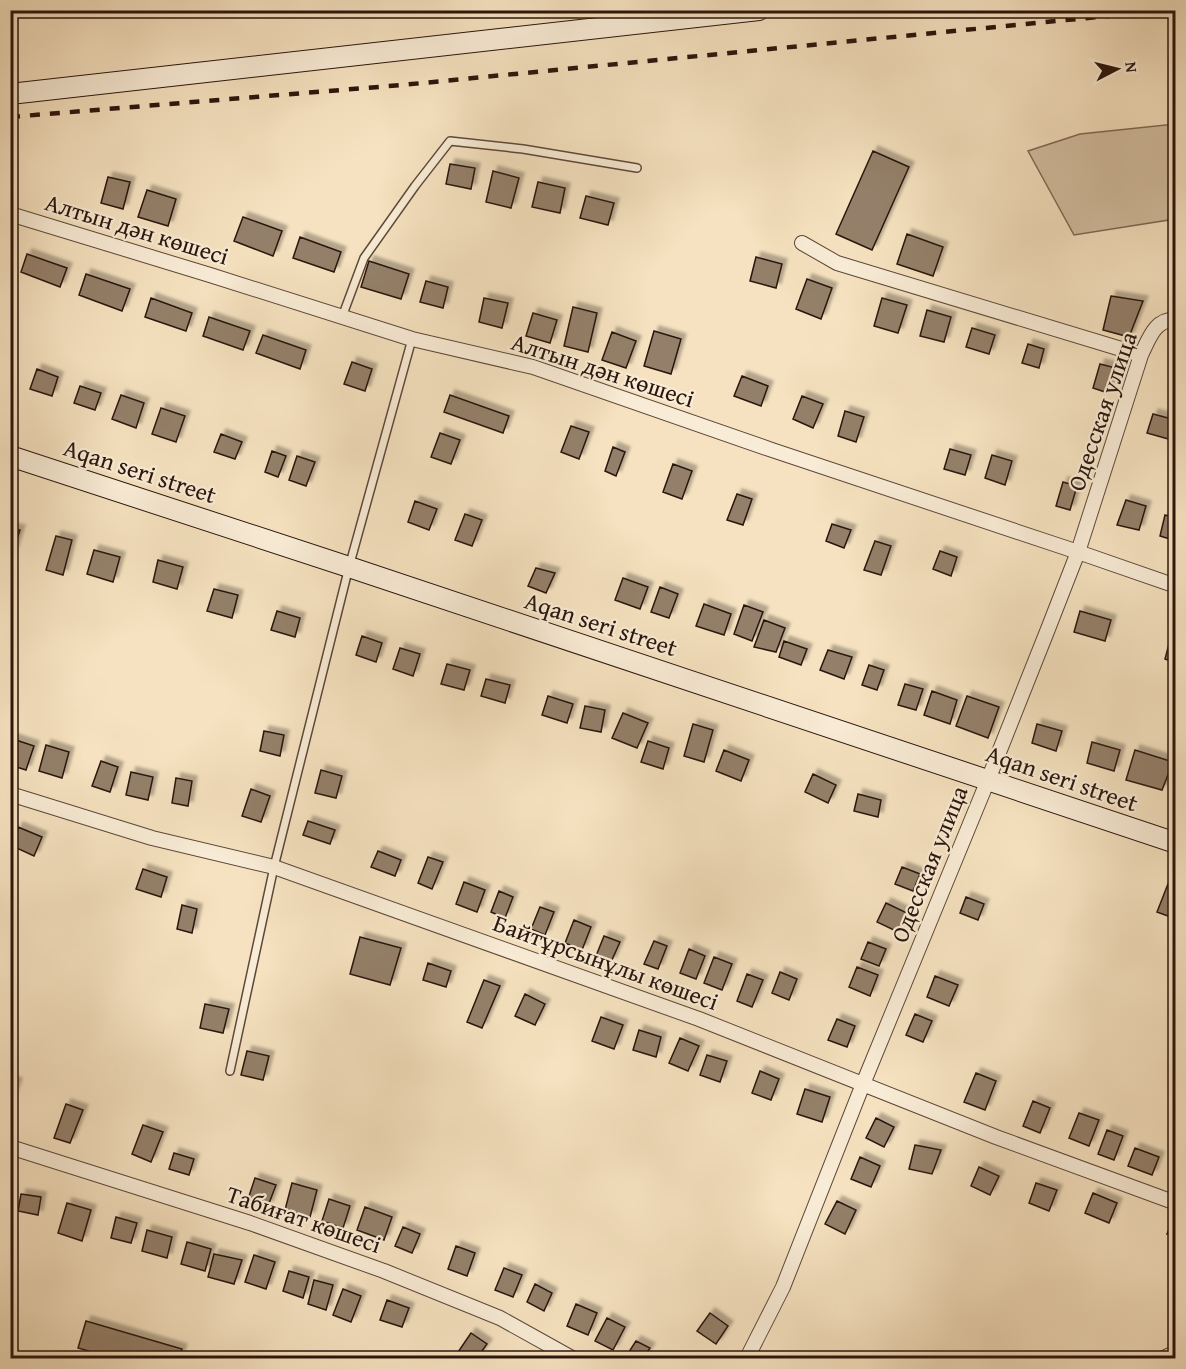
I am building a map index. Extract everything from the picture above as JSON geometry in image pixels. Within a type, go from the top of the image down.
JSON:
[{"type":"street","points":[[10,94],[759,10]]},
{"type":"street","name":"Алтын дән көшесі","points":[[10,214],[411,339],[533,367],[1176,586]]},
{"type":"street","points":[[802,243],[837,263],[1141,355]]},
{"type":"street","name":"Одесская улица","points":[[747,1359],[783,1287],[1078,552],[1141,355],[1156,327],[1172,319]]},
{"type":"street","name":"Aqan seri street","points":[[10,456],[1176,843]]},
{"type":"street","name":"Байтұрсынұлы көшесі","points":[[10,794],[152,838],[274,867],[699,1018],[996,1137],[1176,1203]]},
{"type":"street","name":"Табиғат көшесі","points":[[10,1147],[249,1223],[384,1271],[500,1318],[572,1359]]},
{"type":"lane","points":[[342,317],[364,258],[450,141],[523,149],[637,168]]},
{"type":"lane","points":[[230,1071],[274,867],[349,567],[411,339]]},
{"type":"shaded area","points":[[1175,124],[1175,219],[1074,235],[1028,151],[1080,134]]},
{"type":"building","points":[[873,151],[909,167],[872,250],[836,234]]},
{"type":"building","points":[[450,164],[475,168],[471,189],[446,184]]},
{"type":"building","points":[[493,171],[519,178],[511,208],[486,202]]},
{"type":"building","points":[[108,177],[130,182],[123,209],[101,203]]},
{"type":"building","points":[[538,182],[565,188],[560,213],[532,207]]},
{"type":"building","points":[[147,190],[176,199],[168,226],[138,217]]},
{"type":"building","points":[[586,196],[614,203],[608,225],[580,218]]},
{"type":"building","points":[[243,217],[282,231],[273,256],[234,241]]},
{"type":"building","points":[[907,234],[943,247],[933,276],[897,264]]},
{"type":"building","points":[[300,237],[341,252],[334,272],[293,258]]},
{"type":"building","points":[[27,254],[67,268],[60,287],[21,272]]},
{"type":"building","points":[[756,257],[782,264],[776,288],[750,281]]},
{"type":"building","points":[[369,261],[409,274],[401,299],[361,287]]},
{"type":"building","points":[[86,274],[130,289],[122,311],[79,295]]},
{"type":"building","points":[[807,279],[832,288],[821,319],[796,309]]},
{"type":"building","points":[[426,281],[448,287],[443,308],[420,302]]},
{"type":"building","points":[[1111,296],[1143,301],[1129,337],[1103,330]]},
{"type":"building","points":[[151,298],[192,313],[186,331],[145,317]]},
{"type":"building","points":[[484,298],[508,303],[502,328],[479,322]]},
{"type":"building","points":[[882,298],[907,305],[898,333],[874,326]]},
{"type":"building","points":[[573,307],[597,313],[588,352],[564,346]]},
{"type":"building","points":[[927,310],[951,317],[944,342],[920,336]]},
{"type":"building","points":[[533,313],[557,320],[550,343],[526,336]]},
{"type":"building","points":[[209,317],[250,331],[243,350],[203,336]]},
{"type":"building","points":[[972,328],[995,335],[989,354],[966,347]]},
{"type":"building","points":[[654,331],[681,339],[671,374],[644,366]]},
{"type":"building","points":[[612,332],[636,341],[626,368],[602,360]]},
{"type":"building","points":[[263,335],[306,350],[300,369],[256,353]]},
{"type":"building","points":[[1028,344],[1044,349],[1039,368],[1022,363]]},
{"type":"building","points":[[352,362],[372,369],[365,391],[344,384]]},
{"type":"building","points":[[1100,364],[1116,368],[1108,393],[1093,388]]},
{"type":"building","points":[[37,369],[58,377],[52,396],[30,389]]},
{"type":"building","points":[[742,376],[768,386],[761,406],[734,396]]},
{"type":"building","points":[[80,386],[101,393],[95,410],[74,403]]},
{"type":"building","points":[[121,395],[144,403],[136,428],[112,419]]},
{"type":"building","points":[[450,395],[509,416],[503,433],[444,412]]},
{"type":"building","points":[[802,396],[823,404],[813,428],[793,419]]},
{"type":"building","points":[[161,408],[185,416],[176,442],[152,434]]},
{"type":"building","points":[[845,411],[864,417],[856,442],[838,436]]},
{"type":"building","points":[[1153,414],[1176,420],[1172,440],[1147,433]]},
{"type":"building","points":[[571,426],[589,432],[579,459],[561,452]]},
{"type":"building","points":[[440,433],[460,440],[451,464],[431,457]]},
{"type":"building","points":[[221,434],[242,442],[235,459],[214,452]]},
{"type":"building","points":[[613,447],[625,452],[616,476],[605,471]]},
{"type":"building","points":[[950,449],[971,455],[965,475],[944,469]]},
{"type":"building","points":[[272,451],[286,456],[278,477],[265,472]]},
{"type":"building","points":[[992,455],[1012,461],[1005,485],[985,478]]},
{"type":"building","points":[[297,456],[315,462],[306,486],[289,480]]},
{"type":"building","points":[[673,464],[692,471],[682,499],[663,492]]},
{"type":"building","points":[[1063,482],[1077,486],[1070,510],[1056,506]]},
{"type":"building","points":[[737,494],[752,499],[743,525],[727,520]]},
{"type":"building","points":[[1126,500],[1146,506],[1139,530],[1117,525]]},
{"type":"building","points":[[415,501],[437,509],[429,530],[408,522]]},
{"type":"building","points":[[465,514],[482,520],[472,546],[455,540]]},
{"type":"building","points":[[1165,515],[1176,518],[1176,532],[1173,540],[1160,536]]},
{"type":"building","points":[[832,524],[851,530],[844,548],[826,541]]},
{"type":"building","points":[[10,528],[20,530],[13,552],[10,551]]},
{"type":"building","points":[[56,536],[72,540],[63,575],[46,570]]},
{"type":"building","points":[[875,541],[891,546],[881,575],[864,570]]},
{"type":"building","points":[[94,550],[120,557],[113,582],[87,574]]},
{"type":"building","points":[[940,551],[957,557],[951,576],[933,569]]},
{"type":"building","points":[[158,560],[183,567],[177,589],[153,582]]},
{"type":"building","points":[[536,568],[555,573],[546,593],[528,586]]},
{"type":"building","points":[[623,578],[648,587],[640,609],[615,600]]},
{"type":"building","points":[[660,587],[678,594],[669,618],[651,612]]},
{"type":"building","points":[[214,589],[238,595],[232,618],[207,611]]},
{"type":"building","points":[[704,604],[731,614],[724,635],[696,626]]},
{"type":"building","points":[[744,605],[763,612],[752,641],[734,634]]},
{"type":"building","points":[[277,611],[300,618],[295,637],[271,630]]},
{"type":"building","points":[[1080,611],[1111,620],[1105,641],[1074,632]]},
{"type":"building","points":[[764,620],[785,628],[776,652],[754,647]]},
{"type":"building","points":[[362,636],[382,643],[376,662],[356,655]]},
{"type":"building","points":[[1170,640],[1176,641],[1176,663],[1165,659]]},
{"type":"building","points":[[784,641],[807,649],[801,665],[779,657]]},
{"type":"building","points":[[400,648],[420,654],[413,676],[393,669]]},
{"type":"building","points":[[828,650],[852,657],[844,679],[820,670]]},
{"type":"building","points":[[447,664],[470,670],[464,690],[441,684]]},
{"type":"building","points":[[869,665],[884,670],[877,690],[862,685]]},
{"type":"building","points":[[486,679],[510,685],[505,703],[481,696]]},
{"type":"building","points":[[905,684],[923,689],[916,710],[898,705]]},
{"type":"building","points":[[932,691],[957,700],[950,724],[924,715]]},
{"type":"building","points":[[548,696],[573,704],[567,723],[542,715]]},
{"type":"building","points":[[967,696],[999,707],[988,738],[956,726]]},
{"type":"building","points":[[585,706],[605,710],[601,732],[580,728]]},
{"type":"building","points":[[623,713],[648,723],[637,748],[612,738]]},
{"type":"building","points":[[693,724],[713,730],[704,762],[684,756]]},
{"type":"building","points":[[1037,724],[1062,731],[1056,751],[1032,743]]},
{"type":"building","points":[[264,731],[284,735],[280,756],[260,751]]},
{"type":"building","points":[[10,738],[34,746],[26,770],[10,765]]},
{"type":"building","points":[[648,741],[669,748],[663,769],[641,762]]},
{"type":"building","points":[[1092,742],[1120,750],[1114,771],[1087,763]]},
{"type":"building","points":[[46,745],[69,752],[62,778],[39,771]]},
{"type":"building","points":[[724,750],[749,760],[741,781],[716,771]]},
{"type":"building","points":[[1135,750],[1173,762],[1162,790],[1126,780]]},
{"type":"building","points":[[101,761],[118,767],[110,792],[92,786]]},
{"type":"building","points":[[321,770],[342,776],[336,798],[315,793]]},
{"type":"building","points":[[131,772],[153,777],[148,800],[126,795]]},
{"type":"building","points":[[813,774],[836,785],[828,803],[805,792]]},
{"type":"building","points":[[176,778],[192,781],[188,806],[172,803]]},
{"type":"building","points":[[251,789],[270,796],[261,822],[242,816]]},
{"type":"building","points":[[858,794],[881,800],[878,817],[854,811]]},
{"type":"building","points":[[308,821],[335,830],[330,844],[303,835]]},
{"type":"building","points":[[18,827],[42,837],[34,856],[10,845]]},
{"type":"building","points":[[378,851],[401,860],[395,876],[371,867]]},
{"type":"building","points":[[428,857],[443,862],[432,889],[418,883]]},
{"type":"building","points":[[902,867],[920,874],[913,891],[895,884]]},
{"type":"building","points":[[143,869],[167,877],[161,897],[136,889]]},
{"type":"building","points":[[464,882],[485,890],[477,912],[456,904]]},
{"type":"building","points":[[1168,884],[1176,887],[1176,919],[1157,912]]},
{"type":"building","points":[[499,891],[513,897],[505,918],[491,912]]},
{"type":"building","points":[[966,897],[984,904],[978,920],[960,913]]},
{"type":"building","points":[[886,903],[907,913],[898,932],[877,922]]},
{"type":"building","points":[[182,905],[197,909],[192,933],[177,929]]},
{"type":"building","points":[[540,907],[554,912],[545,935],[531,929]]},
{"type":"building","points":[[574,920],[591,927],[582,950],[565,943]]},
{"type":"building","points":[[604,936],[620,942],[611,962],[596,956]]},
{"type":"building","points":[[360,937],[401,948],[390,985],[350,974]]},
{"type":"building","points":[[654,941],[667,946],[658,969],[644,964]]},
{"type":"building","points":[[868,942],[886,949],[879,966],[861,959]]},
{"type":"building","points":[[689,949],[705,956],[696,979],[680,973]]},
{"type":"building","points":[[714,957],[732,964],[722,990],[704,983]]},
{"type":"building","points":[[428,963],[451,971],[446,987],[423,980]]},
{"type":"building","points":[[857,967],[878,975],[870,996],[849,987]]},
{"type":"building","points":[[780,972],[797,979],[789,1000],[772,993]]},
{"type":"building","points":[[747,974],[763,980],[752,1007],[737,1001]]},
{"type":"building","points":[[935,976],[958,985],[949,1006],[927,997]]},
{"type":"building","points":[[484,980],[500,986],[482,1028],[467,1022]]},
{"type":"building","points":[[525,994],[545,1004],[535,1025],[515,1016]]},
{"type":"building","points":[[205,1004],[229,1009],[223,1033],[200,1028]]},
{"type":"building","points":[[915,1014],[932,1021],[923,1042],[906,1035]]},
{"type":"building","points":[[601,1017],[623,1025],[614,1049],[592,1041]]},
{"type":"building","points":[[837,1019],[855,1026],[847,1047],[828,1040]]},
{"type":"building","points":[[639,1030],[661,1037],[656,1057],[633,1050]]},
{"type":"building","points":[[680,1038],[699,1046],[688,1071],[669,1063]]},
{"type":"building","points":[[247,1051],[269,1056],[263,1080],[241,1075]]},
{"type":"building","points":[[707,1055],[727,1061],[720,1082],[700,1075]]},
{"type":"building","points":[[760,1071],[779,1079],[771,1100],[752,1093]]},
{"type":"building","points":[[976,1073],[996,1081],[985,1110],[964,1102]]},
{"type":"building","points":[[10,1081],[17,1083],[10,1103]]},
{"type":"building","points":[[805,1089],[830,1097],[822,1122],[797,1114]]},
{"type":"building","points":[[1033,1101],[1050,1108],[1040,1133],[1023,1126]]},
{"type":"building","points":[[66,1104],[83,1110],[70,1143],[54,1138]]},
{"type":"building","points":[[1079,1113],[1099,1120],[1089,1146],[1069,1138]]},
{"type":"building","points":[[876,1118],[894,1127],[884,1147],[866,1138]]},
{"type":"building","points":[[143,1125],[163,1132],[151,1162],[132,1154]]},
{"type":"building","points":[[1107,1130],[1123,1136],[1114,1160],[1098,1154]]},
{"type":"building","points":[[915,1145],[941,1150],[932,1174],[909,1169]]},
{"type":"building","points":[[1135,1148],[1159,1157],[1152,1175],[1128,1166]]},
{"type":"building","points":[[174,1153],[194,1159],[189,1175],[169,1169]]},
{"type":"building","points":[[860,1157],[880,1166],[871,1187],[851,1179]]},
{"type":"building","points":[[979,1167],[999,1176],[990,1195],[971,1186]]},
{"type":"building","points":[[255,1178],[276,1185],[268,1206],[248,1199]]},
{"type":"building","points":[[292,1183],[317,1190],[310,1217],[285,1210]]},
{"type":"building","points":[[1036,1183],[1057,1190],[1049,1211],[1029,1203]]},
{"type":"building","points":[[1093,1193],[1117,1203],[1109,1223],[1085,1213]]},
{"type":"building","points":[[21,1194],[41,1197],[38,1215],[18,1211]]},
{"type":"building","points":[[329,1199],[350,1206],[343,1228],[322,1221]]},
{"type":"building","points":[[837,1201],[856,1210],[845,1234],[825,1224]]},
{"type":"building","points":[[67,1203],[91,1210],[82,1241],[58,1233]]},
{"type":"building","points":[[365,1207],[392,1217],[384,1240],[357,1230]]},
{"type":"building","points":[[116,1217],[137,1223],[131,1243],[111,1238]]},
{"type":"building","points":[[1174,1217],[1176,1218],[1176,1237],[1167,1234]]},
{"type":"building","points":[[403,1227],[420,1234],[412,1253],[395,1246]]},
{"type":"building","points":[[147,1230],[172,1237],[167,1258],[142,1251]]},
{"type":"building","points":[[187,1242],[211,1249],[205,1271],[181,1264]]},
{"type":"building","points":[[456,1246],[475,1253],[467,1276],[448,1269]]},
{"type":"building","points":[[214,1254],[242,1260],[234,1284],[208,1277]]},
{"type":"building","points":[[254,1255],[275,1262],[266,1289],[245,1282]]},
{"type":"building","points":[[504,1268],[522,1275],[513,1297],[495,1290]]},
{"type":"building","points":[[289,1271],[309,1277],[303,1298],[283,1291]]},
{"type":"building","points":[[314,1280],[333,1285],[326,1310],[308,1304]]},
{"type":"building","points":[[535,1284],[552,1293],[544,1311],[527,1302]]},
{"type":"building","points":[[343,1289],[361,1296],[351,1322],[333,1315]]},
{"type":"building","points":[[387,1300],[409,1308],[402,1327],[380,1320]]},
{"type":"building","points":[[576,1304],[597,1313],[588,1335],[567,1326]]},
{"type":"building","points":[[710,1313],[728,1326],[716,1344],[697,1331]]},
{"type":"building","points":[[607,1318],[625,1327],[613,1350],[595,1341]]},
{"type":"building","points":[[86,1321],[182,1349],[179,1358],[113,1358],[78,1348]]},
{"type":"building","points":[[471,1333],[487,1344],[477,1358],[461,1358],[456,1355]]},
{"type":"building","points":[[636,1341],[650,1348],[643,1358],[625,1358]]},
{"type":"railway","points":[[10,117],[402,85],[1169,10]]}]
